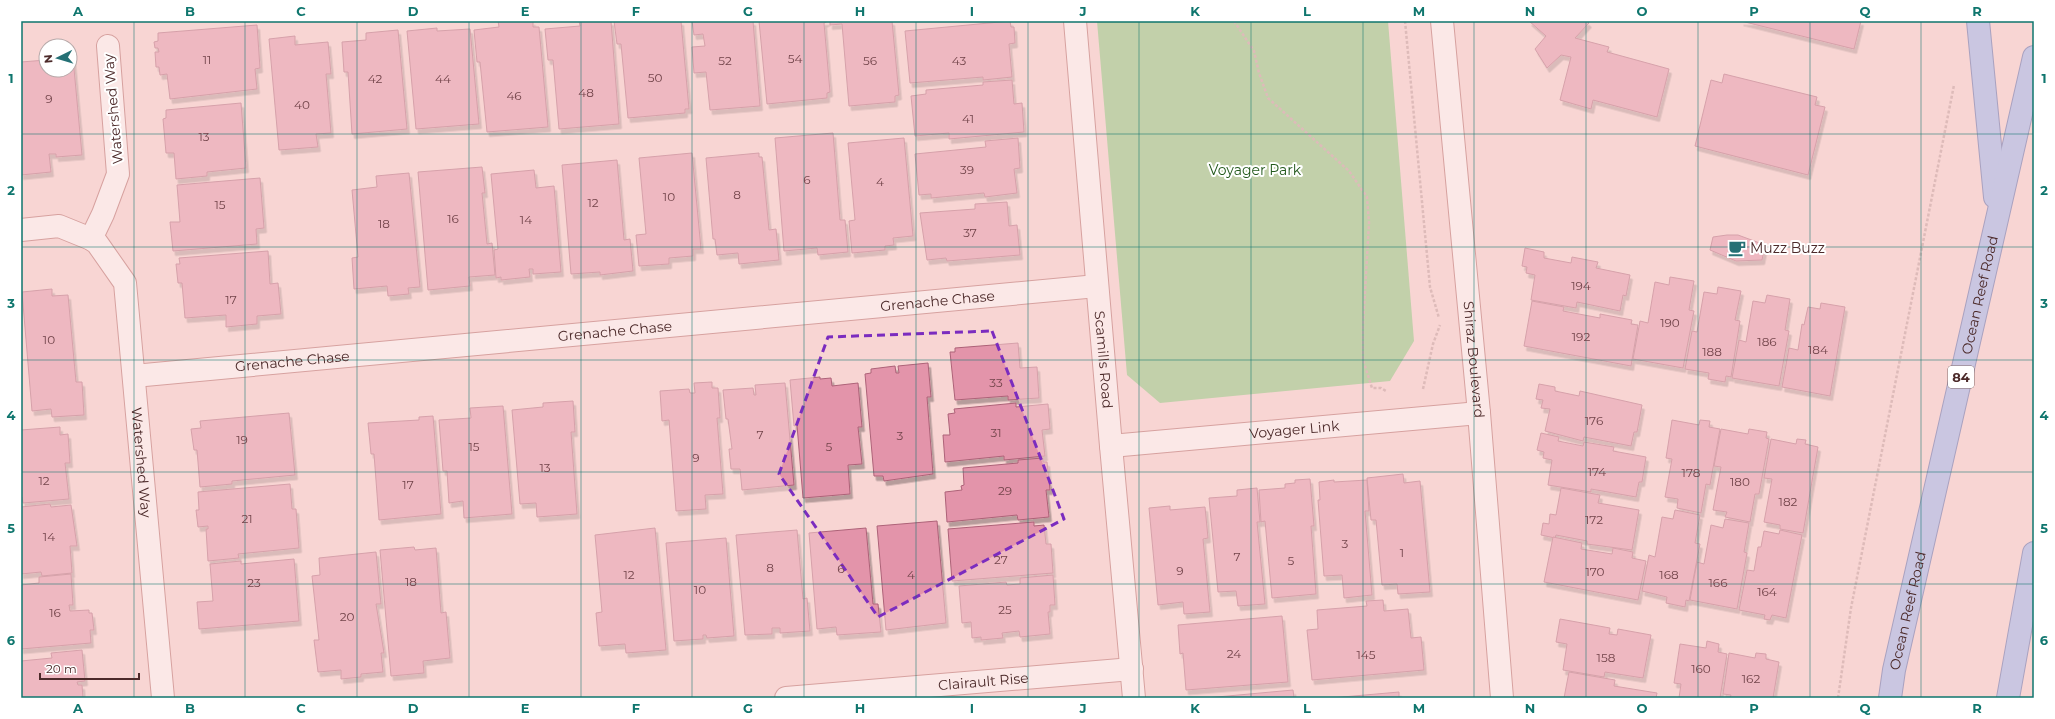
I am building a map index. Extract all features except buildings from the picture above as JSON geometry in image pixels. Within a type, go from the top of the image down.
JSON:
[{"type":"main road","points":[[1978,21],[1997,218]]},
{"type":"main road","name":"Ocean Reef Road","points":[[1890,698],[1895,662],[2034,57]]},
{"type":"main road","points":[[2008,698],[2034,553]]},
{"type":"street","name":"Scamills Road","points":[[1075,21],[1110,446],[1134,698]]},
{"type":"street","name":"Shiraz Boulevard","points":[[1442,21],[1479,413],[1502,698]]},
{"type":"street","name":"Watershed Way","points":[[91,239],[103,214],[118,174],[108,46]]},
{"type":"street","name":"Watershed Way","points":[[21,230],[58,226],[91,239],[97,244],[125,283],[163,698]]},
{"type":"street","name":"Grenache Chase","points":[[134,376],[1097,286]]},
{"type":"street","name":"Voyager Link","points":[[1110,446],[1479,413]]},
{"type":"street","name":"Clairault Rise","points":[[786,698],[1132,669]]},
{"type":"path","points":[[1234,21],[1254,51],[1259,73],[1268,98],[1349,171],[1367,197],[1369,223],[1363,326],[1363,360],[1372,388],[1381,388],[1391,395]]},
{"type":"path","points":[[1405,21],[1430,288],[1441,326],[1433,344],[1424,388],[1417,391]]},
{"type":"path","points":[[1838,698],[1851,608],[1954,85],[1954,78]]},
{"type":"highlighted area","points":[[992,331],[1064,519],[878,617],[779,474],[828,337]]},
{"type":"green space","name":"Voyager Park","points":[[1097,21],[1388,21],[1414,341],[1390,381],[1160,403],[1127,375]]},
{"type":"place","name":"Muzz Buzz","points":[[1737,248]]}]
